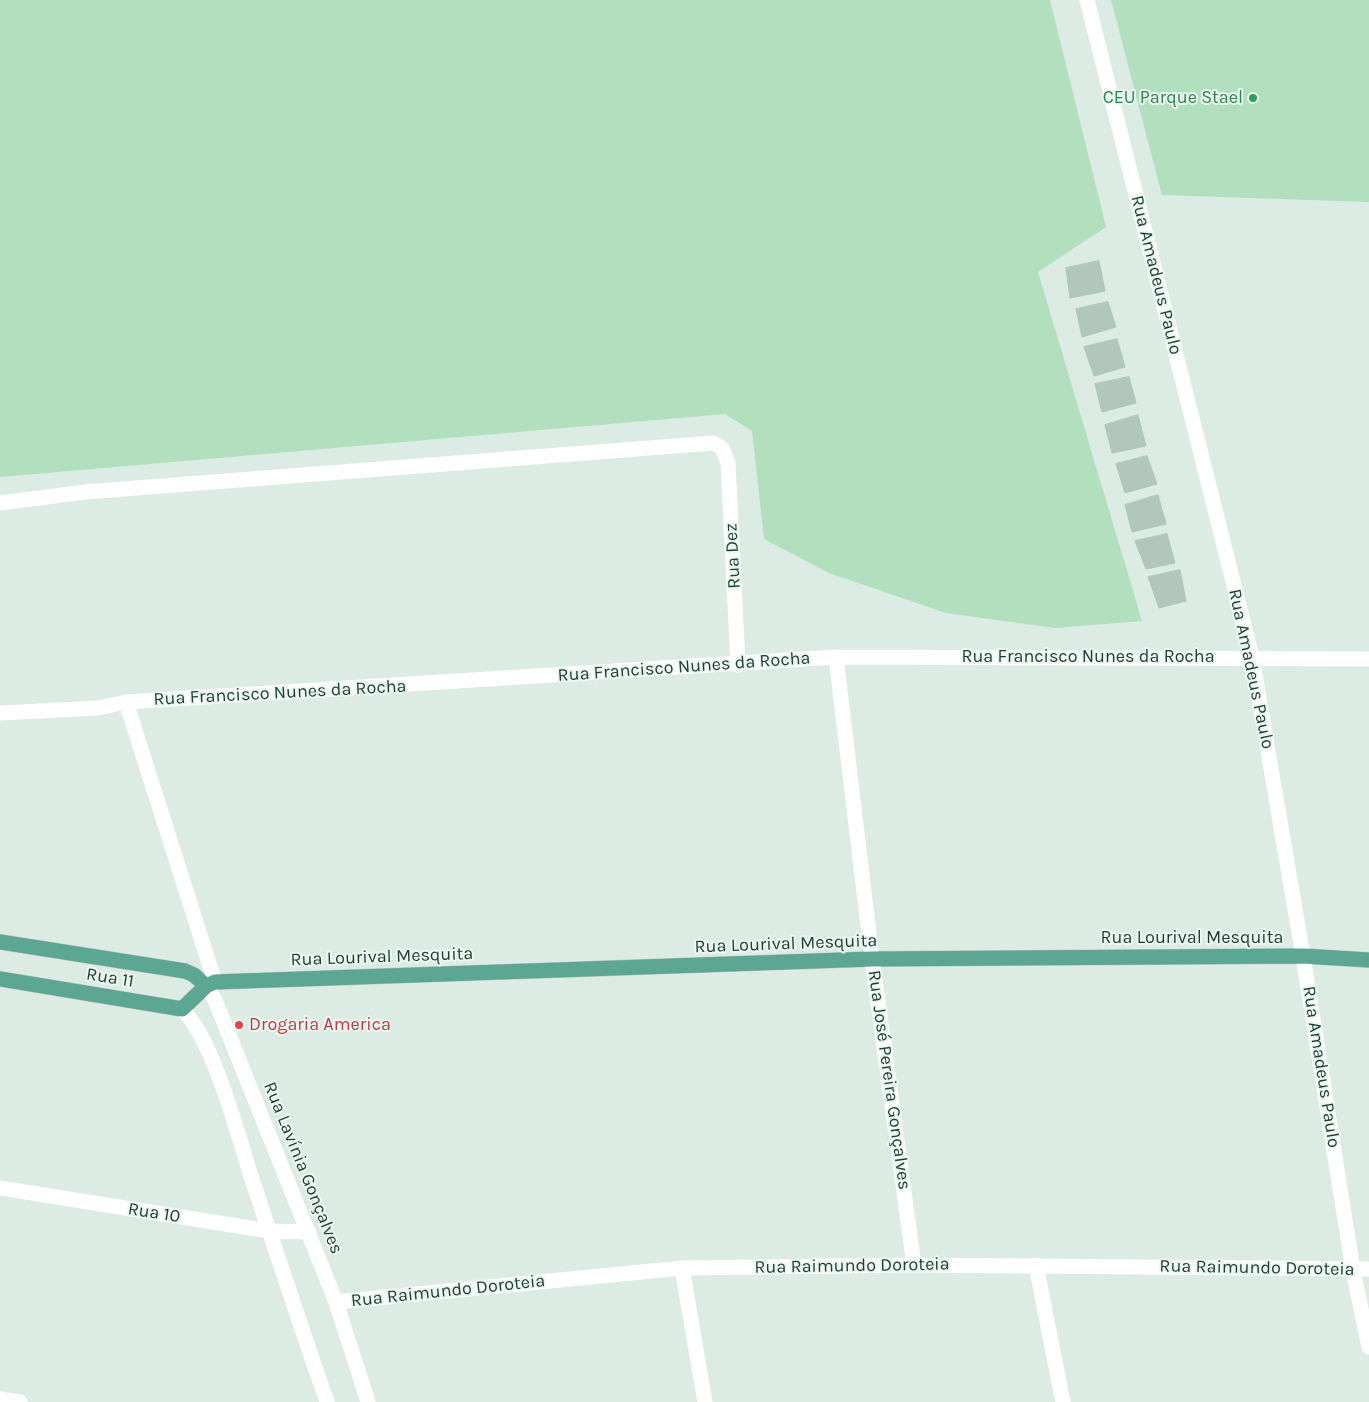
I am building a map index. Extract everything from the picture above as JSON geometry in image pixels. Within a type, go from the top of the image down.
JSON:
[{"type":"main road","name":"Rua 11","points":[[0,942],[176,970]]},
{"type":"main road","name":"Rua Lourival Mesquita","points":[[211,984],[872,959],[1303,956],[1369,960]]},
{"type":"main road","name":"Rua Lavínia Gonçalves","points":[[176,970],[194,975],[211,984]]},
{"type":"main road","name":"Rua 11","points":[[0,979],[182,1009]]},
{"type":"main road","points":[[182,1009],[211,984]]},
{"type":"street","name":"Rua Amadeus Paulo","points":[[1087,0],[1252,657],[1303,956],[1352,1270],[1369,1347]]},
{"type":"street","name":"Rua Dez","points":[[0,503],[85,492],[713,443],[722,448],[728,463],[738,665]]},
{"type":"street","name":"Rua Francisco Nunes da Rocha","points":[[0,713],[98,708],[126,702],[738,665],[836,657],[1252,657],[1369,659]]},
{"type":"street","name":"Rua José Pereira Gonçalves","points":[[836,657],[872,959],[914,1265]]},
{"type":"street","name":"Rua Lavínia Gonçalves","points":[[126,702],[215,1000],[336,1302],[368,1402]]},
{"type":"street","points":[[182,1009],[191,1018],[206,1047],[327,1402]]},
{"type":"street","name":"Rua 10","points":[[0,1188],[269,1231],[309,1232]]},
{"type":"street","name":"Rua Raimundo Doroteia","points":[[336,1302],[682,1268],[1036,1265],[1369,1269]]},
{"type":"street","points":[[1036,1265],[1063,1402]]},
{"type":"street","points":[[682,1268],[705,1402]]},
{"type":"street","points":[[0,1399],[20,1402]]},
{"type":"green space","points":[[0,0],[1050,0],[1106,227],[1038,272],[1142,621],[1055,628],[946,613],[829,573],[764,539],[752,431],[725,414],[0,477]]},
{"type":"green space","name":"CEU Parque Stael","points":[[1111,0],[1369,0],[1369,202],[1162,195]]},
{"type":"building","points":[[1099,261],[1105,291],[1070,298],[1066,268]]},
{"type":"building","points":[[1108,302],[1116,327],[1082,337],[1076,309]]},
{"type":"building","points":[[1117,339],[1125,367],[1094,376],[1084,347]]},
{"type":"building","points":[[1129,377],[1136,403],[1102,412],[1095,384]]},
{"type":"building","points":[[1138,415],[1146,446],[1112,453],[1105,425]]},
{"type":"building","points":[[1147,456],[1157,484],[1125,493],[1116,464]]},
{"type":"building","points":[[1158,495],[1166,524],[1132,532],[1125,505]]},
{"type":"building","points":[[1167,534],[1175,563],[1146,569],[1135,541]]},
{"type":"building","points":[[1180,570],[1186,601],[1159,608],[1148,577]]},
{"type":"place","name":"CEU Parque Stael","points":[[1253,98]]},
{"type":"place","name":"Drogaria America","points":[[239,1025]]}]
